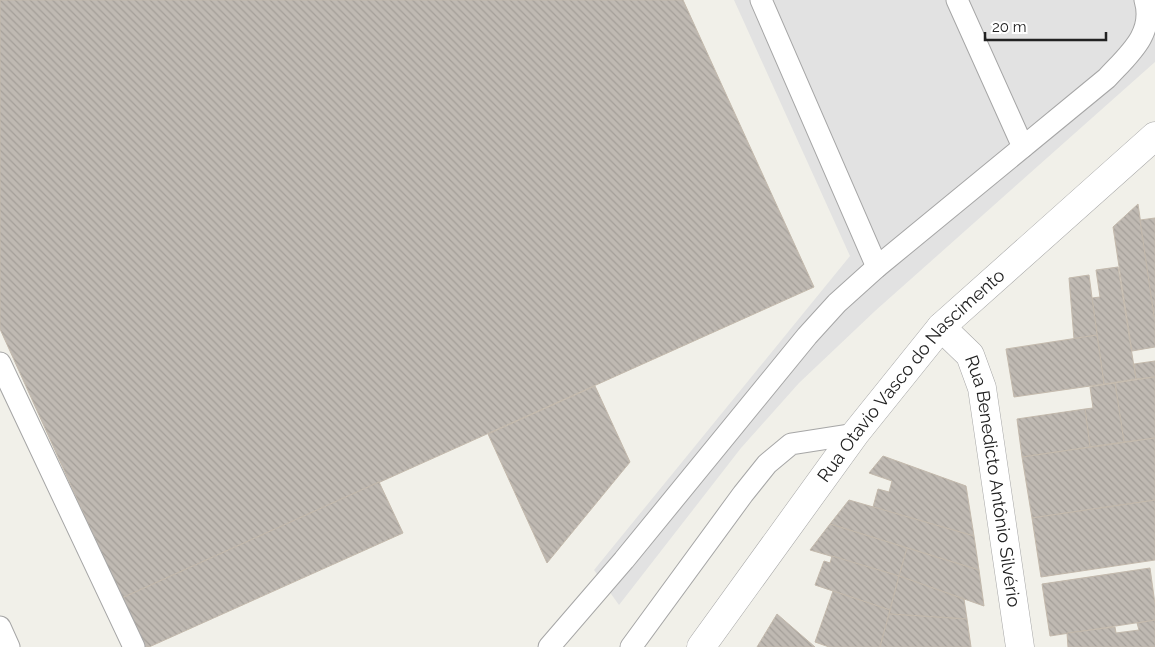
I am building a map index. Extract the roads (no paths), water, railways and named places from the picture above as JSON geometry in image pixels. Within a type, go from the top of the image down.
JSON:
[{"type":"street","name":"Rua Otavio Vasco do Nascimento","points":[[700,647],[855,434],[941,327],[1155,136]]},
{"type":"street","name":"Rua Benedicto Antônio Silvério","points":[[941,327],[970,355],[982,388],[1020,647]]},
{"type":"lane","points":[[957,0],[1023,147]]},
{"type":"lane","points":[[549,647],[630,552],[807,336],[837,303],[877,267],[1107,78],[1140,42],[1147,26],[1148,10],[1145,0]]},
{"type":"lane","points":[[769,3],[877,267]]},
{"type":"lane","points":[[0,363],[134,647]]},
{"type":"lane","points":[[631,647],[743,494],[768,464],[791,444],[855,434]]},
{"type":"lane","points":[[0,627],[9,647]]}]
